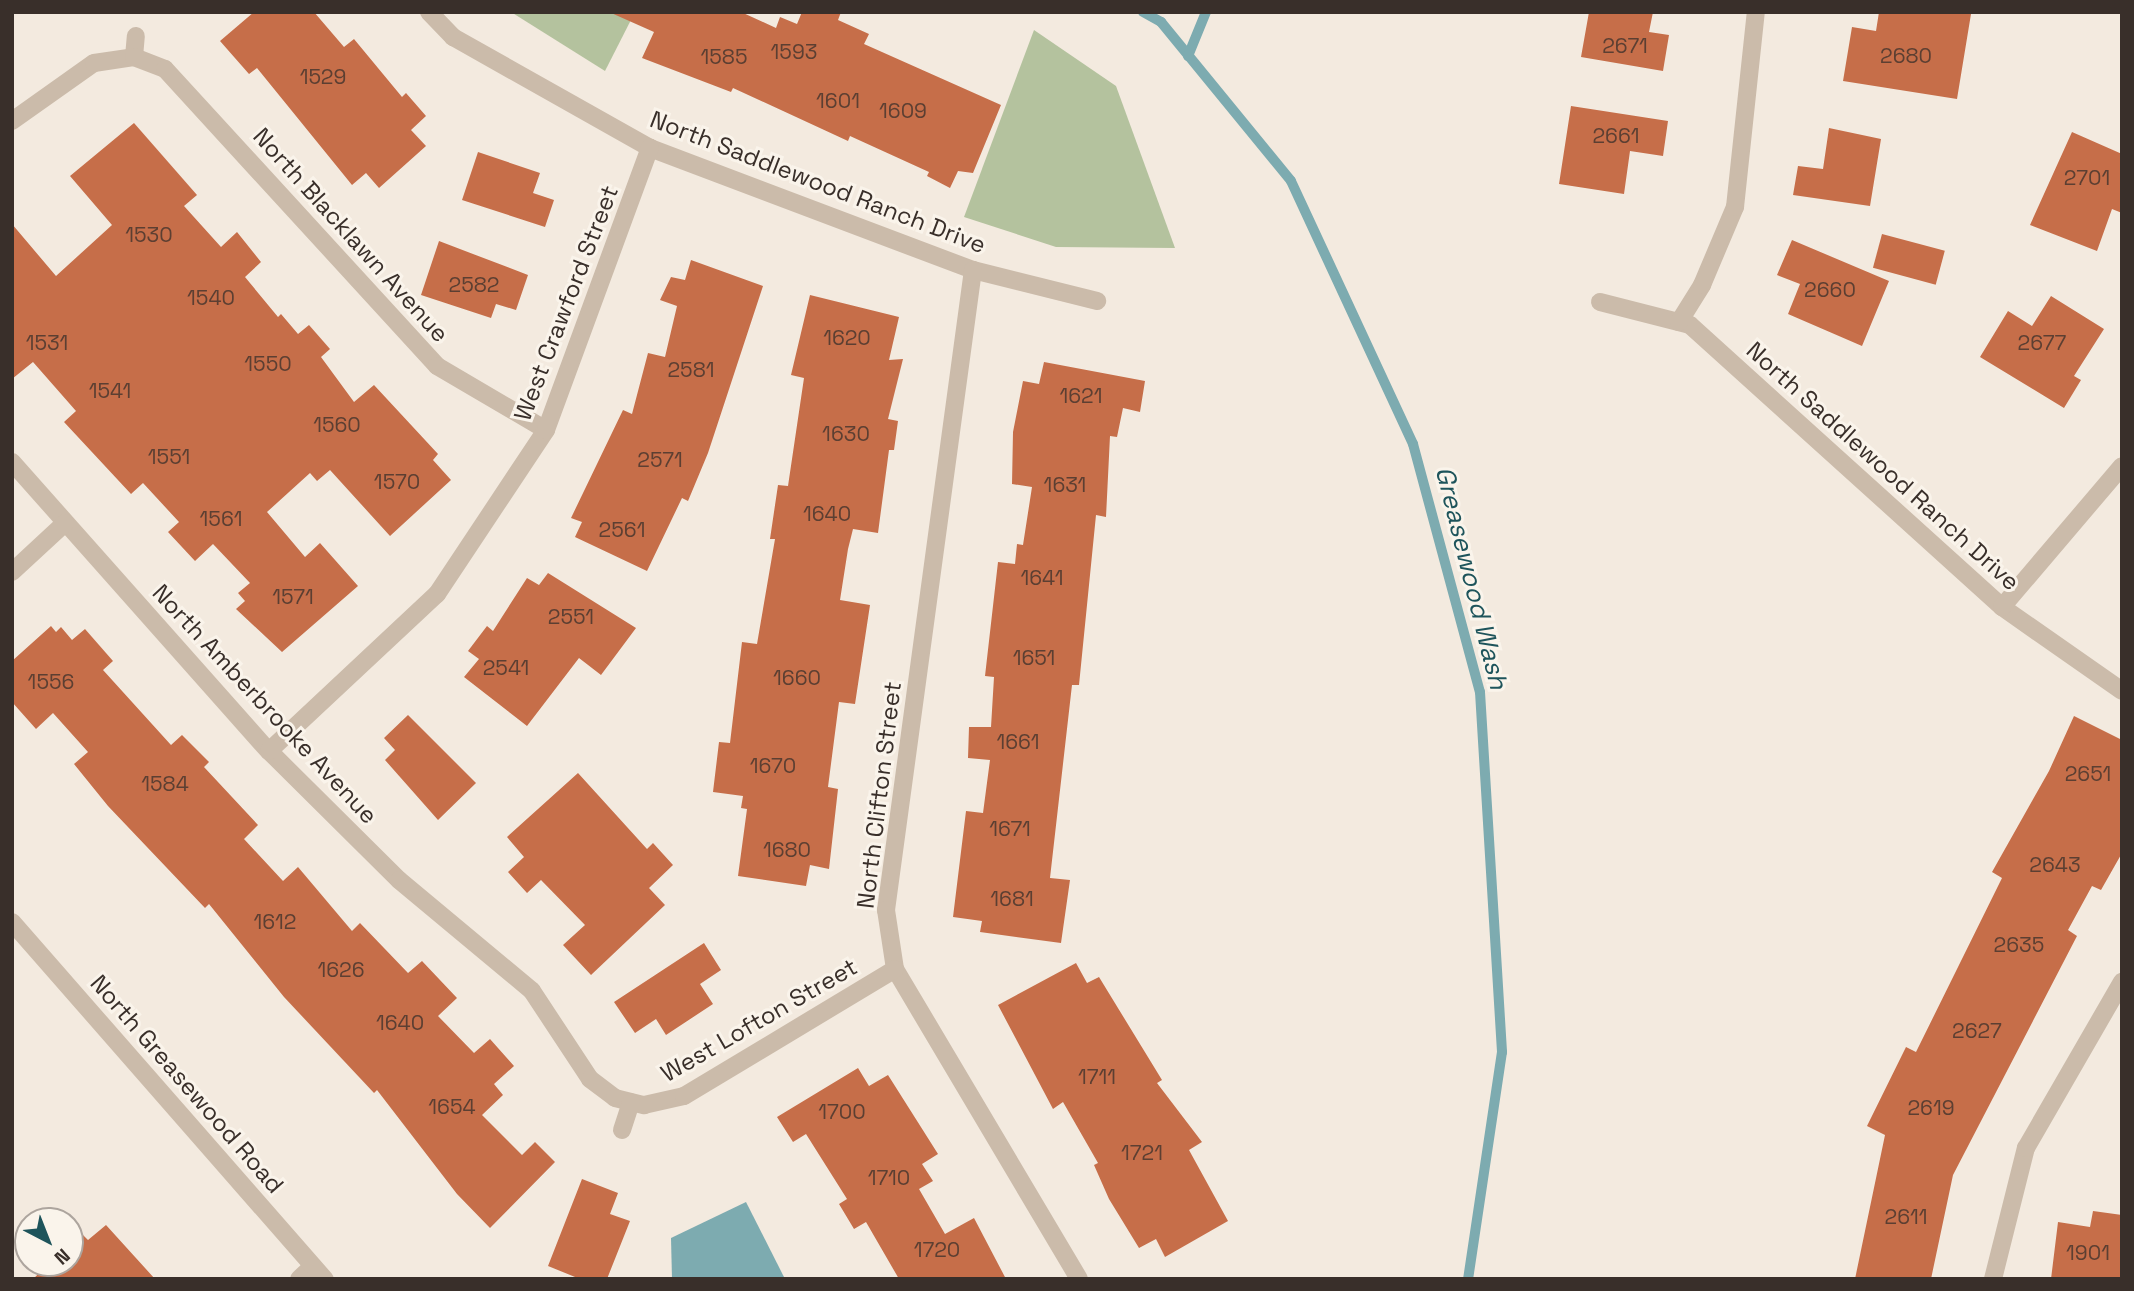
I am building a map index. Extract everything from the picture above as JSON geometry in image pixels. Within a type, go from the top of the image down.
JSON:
[{"type":"street","name":"North Saddlewood Ranch Drive","points":[[429,12],[453,37],[650,148],[973,270],[1097,301]]},
{"type":"street","points":[[1679,322],[1702,285],[1735,207],[1756,12]]},
{"type":"street","points":[[12,121],[76,72],[112,58],[134,57],[136,36]]},
{"type":"street","name":"North Blacklawn Avenue","points":[[134,57],[164,69],[180,81],[437,366],[545,430]]},
{"type":"street","name":"West Crawford Street","points":[[269,751],[437,594],[545,430],[650,148]]},
{"type":"street","name":"North Clifton Street","points":[[973,270],[886,910],[895,969],[1079,1279]]},
{"type":"street","name":"North Saddlewood Ranch Drive","points":[[1600,302],[1690,325],[2002,607],[2122,691]]},
{"type":"street","name":"North Amberbrooke Avenue","points":[[12,461],[269,751],[399,880],[532,990],[590,1079],[615,1098],[638,1104]]},
{"type":"street","points":[[2002,607],[2122,466]]},
{"type":"street","points":[[12,572],[65,523]]},
{"type":"street","name":"North Greasewood Road","points":[[12,922],[319,1272]]},
{"type":"street","name":"West Lofton Street","points":[[638,1104],[684,1096],[895,969]]},
{"type":"street","points":[[1993,1279],[2025,1148],[2122,982]]},
{"type":"street","points":[[622,1130],[638,1104]]},
{"type":"street","points":[[299,1279],[319,1272]]},
{"type":"green space","points":[[511,12],[635,12],[605,71]]},
{"type":"green space","points":[[1034,30],[1116,86],[1175,248],[1056,247],[964,217]]},
{"type":"water","points":[[746,1202],[785,1279],[672,1279],[671,1238]]},
{"type":"building","points":[[254,12],[314,12],[344,47],[354,39],[402,97],[406,93],[426,116],[411,130],[426,146],[379,188],[366,173],[352,185],[257,68],[249,74],[220,41]]},
{"type":"building","points":[[609,12],[741,12],[776,28],[780,17],[797,24],[802,12],[841,12],[838,20],[869,34],[864,44],[1001,105],[973,173],[958,171],[950,188],[927,176],[929,172],[850,136],[848,141],[733,88],[731,92],[642,58],[654,32]]},
{"type":"building","points":[[1589,12],[1653,12],[1649,32],[1669,35],[1663,71],[1581,57]]},
{"type":"building","points":[[1879,12],[1971,14],[1957,99],[1843,81],[1852,27],[1876,31]]},
{"type":"building","points":[[1571,106],[1668,121],[1663,156],[1630,151],[1624,194],[1559,184]]},
{"type":"building","points":[[134,123],[197,195],[184,206],[221,247],[237,232],[261,262],[245,277],[278,317],[281,314],[298,334],[309,325],[330,349],[321,357],[354,402],[374,385],[438,454],[433,460],[451,480],[390,536],[330,470],[317,481],[310,473],[267,512],[305,557],[320,543],[358,586],[282,652],[236,609],[245,601],[238,593],[250,583],[213,544],[195,561],[168,532],[179,522],[143,483],[131,494],[64,422],[76,411],[33,362],[12,379],[12,224],[56,276],[112,225],[70,176]]},
{"type":"building","points":[[1829,128],[1881,139],[1870,206],[1793,195],[1798,166],[1823,169]]},
{"type":"building","points":[[2072,132],[2122,154],[2122,213],[2112,209],[2097,251],[2030,225]]},
{"type":"building","points":[[478,152],[540,173],[533,193],[554,200],[545,227],[462,200]]},
{"type":"building","points":[[1882,234],[1945,251],[1936,285],[1873,268]]},
{"type":"building","points":[[1792,240],[1889,281],[1862,346],[1788,314],[1800,284],[1777,275]]},
{"type":"building","points":[[439,241],[528,275],[516,310],[496,304],[491,318],[421,295]]},
{"type":"building","points":[[691,260],[763,286],[708,453],[688,501],[682,498],[647,571],[575,537],[582,522],[571,518],[623,410],[632,414],[648,353],[665,357],[677,306],[660,300],[671,277],[685,280]]},
{"type":"building","points":[[810,295],[899,317],[889,360],[903,359],[888,419],[898,421],[894,450],[889,450],[878,533],[853,529],[848,549],[840,600],[870,605],[855,704],[839,702],[828,787],[838,789],[829,869],[810,865],[806,886],[738,876],[747,809],[741,808],[743,796],[713,792],[719,742],[730,743],[742,642],[757,644],[775,539],[770,539],[778,485],[788,486],[804,378],[791,375]]},
{"type":"building","points":[[2051,296],[2104,329],[2074,376],[2081,380],[2064,408],[1980,357],[2008,311],[2032,326]]},
{"type":"building","points":[[1044,362],[1145,381],[1140,412],[1123,408],[1117,437],[1110,436],[1106,517],[1096,515],[1079,685],[1072,685],[1050,878],[1070,880],[1061,943],[980,932],[982,921],[953,917],[966,811],[983,813],[990,760],[968,758],[969,727],[991,727],[994,677],[985,676],[998,562],[1015,564],[1017,544],[1023,545],[1032,487],[1012,484],[1013,432],[1023,381],[1039,384]]},
{"type":"building","points":[[548,573],[636,628],[601,675],[579,658],[527,726],[464,677],[479,659],[468,651],[487,626],[493,631],[527,578],[539,585]]},
{"type":"building","points":[[51,626],[56,632],[61,627],[72,640],[85,629],[113,661],[103,670],[171,745],[182,735],[209,762],[204,767],[258,825],[244,839],[283,881],[298,867],[352,931],[360,923],[408,973],[422,961],[457,998],[438,1016],[474,1053],[490,1039],[514,1066],[494,1084],[503,1095],[482,1115],[522,1155],[535,1142],[555,1162],[490,1228],[457,1194],[377,1090],[374,1093],[284,997],[209,904],[205,908],[108,806],[74,764],[88,752],[53,713],[36,729],[12,702],[12,661]]},
{"type":"building","points":[[408,715],[476,783],[438,820],[385,760],[395,750],[384,738]]},
{"type":"building","points":[[2074,716],[2122,740],[2122,853],[2101,890],[2092,886],[2068,930],[2077,936],[1953,1175],[1931,1279],[1855,1279],[1885,1135],[1867,1126],[1906,1047],[1916,1052],[2002,878],[1992,872],[2049,771]]},
{"type":"building","points":[[578,773],[647,849],[653,843],[673,865],[649,888],[665,905],[591,975],[563,945],[585,925],[541,880],[527,893],[508,872],[524,857],[507,837]]},
{"type":"building","points":[[704,943],[721,970],[700,984],[713,1004],[666,1035],[656,1019],[635,1033],[614,1002]]},
{"type":"building","points":[[1076,963],[1087,983],[1099,977],[1162,1080],[1157,1083],[1202,1142],[1189,1150],[1228,1221],[1165,1257],[1156,1239],[1139,1248],[1109,1199],[1094,1165],[1098,1163],[1063,1102],[1053,1109],[998,1005]]},
{"type":"building","points":[[858,1068],[869,1086],[888,1075],[938,1154],[922,1164],[933,1181],[919,1189],[945,1234],[974,1218],[1006,1279],[899,1279],[866,1222],[854,1229],[839,1204],[847,1199],[806,1134],[793,1142],[777,1117]]},
{"type":"building","points":[[582,1179],[618,1193],[610,1214],[630,1221],[607,1279],[580,1279],[548,1266]]},
{"type":"building","points":[[2093,1211],[2122,1215],[2122,1279],[2051,1279],[2058,1222],[2090,1227]]},
{"type":"building","points":[[106,1225],[155,1279],[33,1279],[84,1277],[84,1236],[88,1240]]},
{"type":"waterway","name":"Greasewood Wash","points":[[1143,12],[1161,22],[1291,181],[1413,444],[1480,692],[1502,1052],[1468,1279]]},
{"type":"waterway","points":[[1188,56],[1206,12]]}]
